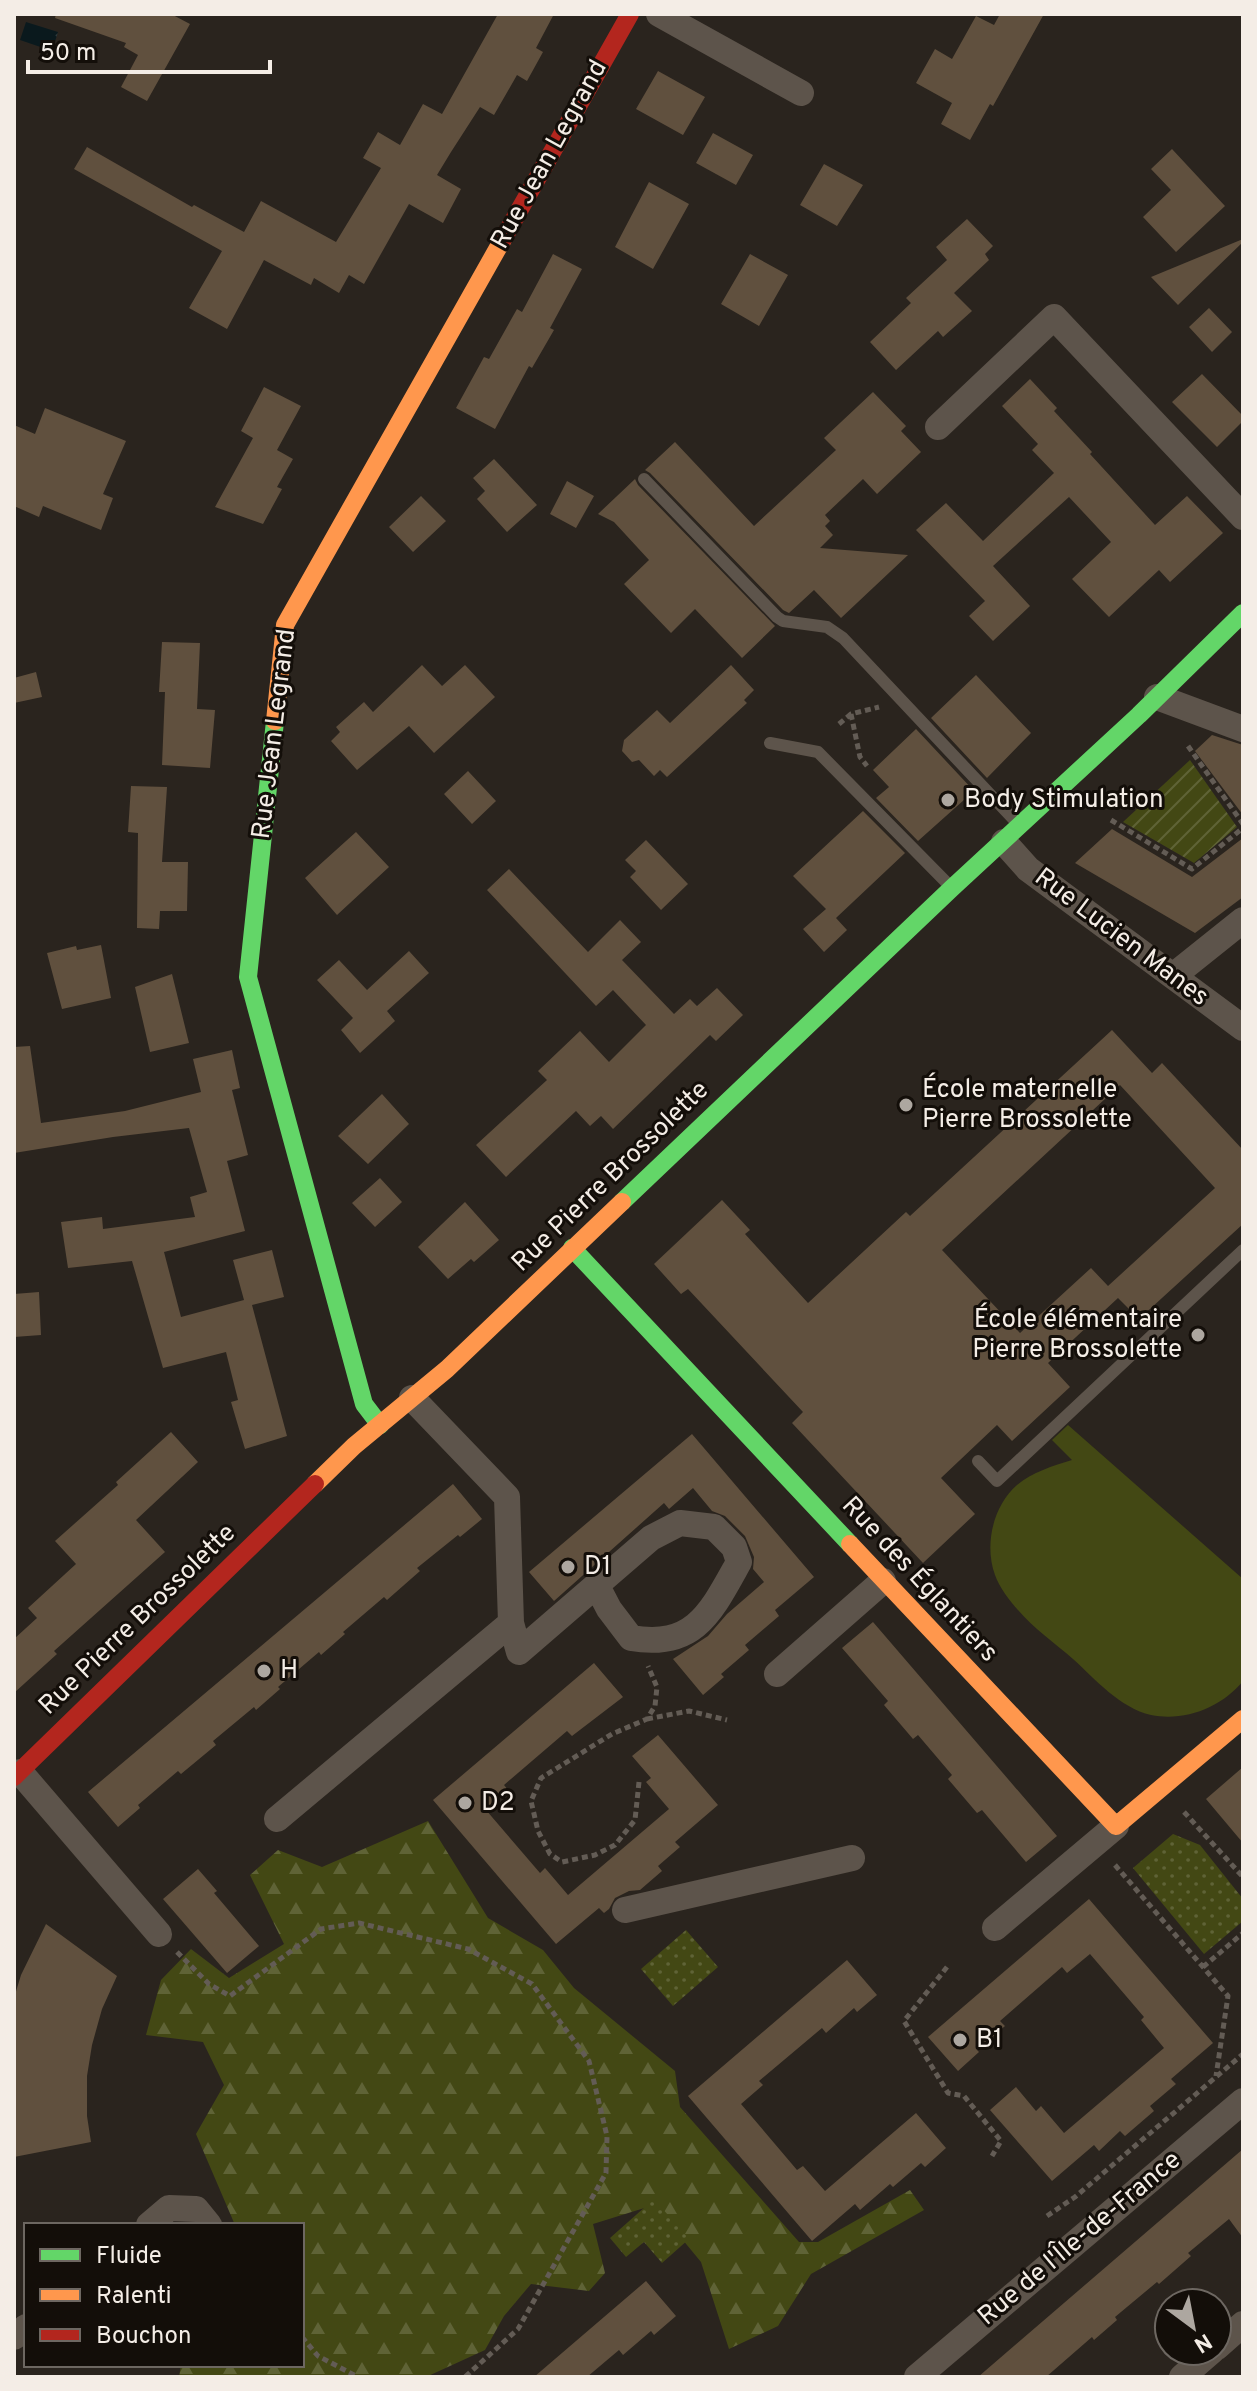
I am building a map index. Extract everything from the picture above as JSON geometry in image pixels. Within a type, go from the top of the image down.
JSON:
[{"type":"street","name":"Rue Jean Legrand","points":[[380,1425],[364,1404],[248,977],[285,625],[630,14]]},
{"type":"street","points":[[659,14],[801,93]]},
{"type":"street","points":[[938,427],[1054,317],[1243,517]]},
{"type":"street","name":"Rue Pierre Brossolette","points":[[17,1775],[343,1456],[447,1369],[1243,613]]},
{"type":"street","points":[[1157,697],[1243,729]]},
{"type":"street","name":"Rue Lucien Manes","points":[[1012,834],[1028,869],[1243,1028]]},
{"type":"street","points":[[1173,976],[1243,920]]},
{"type":"street","name":"Rue des Églantiers","points":[[572,1248],[883,1581],[1106,1834]]},
{"type":"street","points":[[412,1398],[507,1497],[511,1623],[519,1652],[651,1538],[680,1523],[714,1527],[734,1547],[739,1562],[704,1619],[682,1636],[652,1642],[631,1638],[609,1609],[597,1586]]},
{"type":"street","points":[[777,1674],[883,1581]]},
{"type":"street","points":[[277,1819],[511,1623]]},
{"type":"street","points":[[995,1928],[1243,1719]]},
{"type":"street","points":[[17,1775],[159,1934]]},
{"type":"street","points":[[625,1910],[852,1858]]},
{"type":"street","name":"Rue de l'Île-de-France","points":[[917,2377],[1243,2101]]},
{"type":"street","points":[[151,2223],[169,2208],[196,2209],[207,2223]]},
{"type":"lane","points":[[644,479],[777,617],[783,621],[827,627],[843,638],[903,701],[1012,834]]},
{"type":"lane","points":[[770,743],[818,752],[952,888]]},
{"type":"lane","points":[[978,1461],[997,1481],[1243,1250]]},
{"type":"path","points":[[839,724],[851,714],[903,701]]},
{"type":"path","points":[[851,714],[860,757],[874,775]]},
{"type":"path","points":[[1111,820],[1192,869],[1243,826],[1188,746]]},
{"type":"path","points":[[631,1638],[644,1655],[657,1687],[655,1706],[647,1719]]},
{"type":"path","points":[[639,1782],[635,1820],[615,1845],[595,1855],[562,1862],[550,1854],[538,1831],[531,1801],[541,1778],[612,1734],[647,1719],[689,1711],[727,1720]]},
{"type":"path","points":[[1161,1787],[1243,1877]]},
{"type":"path","points":[[1106,1834],[1203,1967],[1228,1996],[1216,2076]]},
{"type":"path","points":[[159,1934],[209,1984],[230,1996],[321,1929],[359,1923],[468,1949],[532,1984],[589,2061],[607,2136],[606,2173],[518,2329],[465,2377]]},
{"type":"path","points":[[1203,1967],[1243,1933]]},
{"type":"path","points":[[947,1967],[904,2021],[948,2093],[964,2096],[1001,2141],[992,2156]]},
{"type":"path","points":[[1047,2216],[1075,2197],[1243,2054]]},
{"type":"path","points":[[304,2339],[318,2356],[358,2377]]},
{"type":"green space","points":[[1190,760],[1237,827],[1194,863],[1123,822]]},
{"type":"green space","points":[[1068,1425],[1243,1579],[1243,1681],[1214,1705],[1190,1714],[1164,1717],[1129,1706],[1030,1623],[999,1584],[990,1551],[997,1515],[1009,1494],[1023,1480],[1072,1460],[1052,1440]]},
{"type":"green space","points":[[428,1821],[488,1918],[543,1950],[574,1988],[675,2071],[680,2107],[799,2242],[818,2242],[910,2190],[924,2210],[811,2274],[778,2326],[729,2349],[701,2262],[654,2205],[593,2224],[605,2273],[589,2291],[531,2284],[504,2316],[485,2350],[426,2377],[179,2377],[181,2367],[304,2367],[304,2223],[234,2223],[196,2134],[224,2085],[203,2042],[146,2035],[161,1980],[191,1949],[229,1978],[284,1944],[250,1875],[278,1850],[322,1867]]},
{"type":"green space","points":[[1173,1834],[1200,1845],[1243,1899],[1243,1921],[1204,1954],[1133,1868]]},
{"type":"green space","points":[[686,1930],[718,1967],[673,2006],[641,1969]]},
{"type":"green space","points":[[654,2199],[689,2239],[662,2263],[644,2242],[626,2257],[610,2238]]},
{"type":"water","points":[[26,22],[58,32],[52,51],[20,40]]},
{"type":"building","points":[[56,14],[171,14],[190,24],[147,101],[121,87],[138,55],[124,47],[126,43],[55,18]]},
{"type":"building","points":[[498,14],[554,14],[536,48],[543,52],[527,81],[517,75],[494,115],[480,107],[437,175],[461,189],[443,223],[409,204],[364,284],[349,275],[339,293],[314,278],[311,285],[264,260],[227,329],[189,308],[222,251],[74,169],[87,147],[192,207],[194,205],[244,232],[261,201],[336,242],[381,168],[363,158],[378,132],[400,145],[423,104],[442,114]]},
{"type":"building","points":[[1000,14],[1044,14],[993,106],[990,104],[970,140],[941,124],[952,103],[916,83],[935,49],[952,59],[976,16],[994,25]]},
{"type":"building","points":[[658,71],[705,97],[683,135],[636,109]]},
{"type":"building","points":[[713,133],[753,155],[736,185],[696,163]]},
{"type":"building","points":[[1172,149],[1225,206],[1176,252],[1143,217],[1171,190],[1151,169]]},
{"type":"building","points":[[824,164],[863,185],[837,226],[800,205]]},
{"type":"building","points":[[649,182],[689,204],[653,269],[615,247]]},
{"type":"building","points":[[967,219],[993,246],[985,254],[989,260],[954,293],[972,311],[943,337],[938,331],[896,370],[870,342],[911,303],[906,298],[947,260],[936,247]]},
{"type":"building","points":[[1243,239],[1178,305],[1151,277]]},
{"type":"building","points":[[553,254],[582,269],[550,328],[554,330],[532,368],[529,366],[495,429],[456,408],[484,357],[489,359],[517,309],[522,312]]},
{"type":"building","points":[[750,254],[788,275],[759,326],[721,304]]},
{"type":"building","points":[[1209,308],[1232,332],[1212,352],[1189,327]]},
{"type":"building","points":[[1202,374],[1243,416],[1243,421],[1217,447],[1172,402]]},
{"type":"building","points":[[1030,379],[1057,408],[1054,411],[1092,452],[1090,454],[1155,525],[1187,496],[1223,533],[1170,582],[1159,570],[1109,617],[1072,579],[1111,542],[1069,497],[993,566],[1030,606],[993,641],[969,616],[985,601],[916,530],[946,503],[983,541],[1054,473],[1032,450],[1038,444],[1002,406]]},
{"type":"building","points":[[264,387],[301,406],[277,450],[293,459],[277,487],[282,489],[263,524],[215,507],[253,438],[241,431]]},
{"type":"building","points":[[873,392],[906,426],[901,431],[921,452],[877,494],[863,479],[825,515],[830,521],[825,526],[833,535],[820,548],[908,555],[841,618],[814,590],[789,613],[783,610],[645,470],[675,442],[754,526],[836,450],[824,438]]},
{"type":"building","points":[[45,408],[126,441],[103,494],[113,498],[101,530],[43,506],[39,517],[14,506],[14,425],[35,434]]},
{"type":"building","points":[[494,459],[537,505],[507,532],[477,499],[485,491],[473,478]]},
{"type":"building","points":[[635,479],[775,626],[742,658],[695,609],[671,633],[624,584],[649,560],[614,522],[598,514]]},
{"type":"building","points":[[567,481],[594,496],[576,528],[550,514]]},
{"type":"building","points":[[421,496],[446,521],[413,552],[389,527]]},
{"type":"building","points":[[162,642],[200,643],[197,709],[215,710],[210,768],[162,765],[165,692],[159,692]]},
{"type":"building","points":[[422,665],[442,686],[465,665],[495,697],[434,753],[409,726],[357,770],[331,741],[340,732],[336,727],[364,702],[373,712]]},
{"type":"building","points":[[731,665],[754,690],[744,700],[747,703],[667,777],[660,770],[654,776],[639,760],[632,762],[622,751],[624,740],[657,710],[670,723]]},
{"type":"building","points":[[36,672],[42,697],[14,703],[14,678]]},
{"type":"building","points":[[976,675],[1031,733],[987,778],[931,718]]},
{"type":"building","points":[[916,729],[974,791],[918,841],[876,798],[889,787],[873,770]]},
{"type":"building","points":[[1212,735],[1243,745],[1243,815],[1195,751]]},
{"type":"building","points":[[468,771],[496,801],[472,824],[444,794]]},
{"type":"building","points":[[131,786],[167,787],[162,862],[188,862],[187,911],[160,911],[159,929],[137,928],[138,833],[128,832]]},
{"type":"building","points":[[863,811],[905,853],[836,918],[847,930],[824,952],[803,929],[826,909],[793,876]]},
{"type":"building","points":[[1112,829],[1192,877],[1243,838],[1243,897],[1195,933],[1075,863]]},
{"type":"building","points":[[356,832],[389,867],[337,915],[305,878]]},
{"type":"building","points":[[646,840],[688,884],[661,910],[630,877],[636,871],[625,860]]},
{"type":"building","points":[[509,869],[588,952],[620,920],[641,942],[622,960],[674,1014],[690,999],[697,1006],[717,988],[743,1015],[716,1041],[710,1035],[613,1129],[601,1116],[590,1126],[576,1111],[506,1177],[476,1145],[547,1080],[538,1071],[580,1031],[609,1062],[646,1025],[613,990],[596,1006],[487,890]]},
{"type":"building","points":[[101,945],[111,998],[62,1009],[47,953],[76,946],[77,950]]},
{"type":"building","points":[[409,951],[429,973],[387,1011],[395,1021],[360,1053],[341,1030],[353,1018],[317,980],[339,960],[367,990]]},
{"type":"building","points":[[172,974],[189,1043],[150,1052],[135,987]]},
{"type":"building","points":[[1112,1030],[1152,1073],[1162,1063],[1243,1150],[1243,1224],[1139,1319],[1118,1298],[1048,1363],[1070,1387],[1012,1441],[997,1425],[941,1478],[975,1514],[923,1563],[792,1423],[803,1412],[688,1289],[681,1294],[654,1264],[722,1200],[750,1230],[745,1234],[808,1303],[906,1212],[910,1216]],"holes":[[[1120,1085],[1215,1188],[1108,1286],[1091,1268],[1020,1333],[942,1250]]]},
{"type":"building","points":[[30,1046],[41,1123],[125,1111],[201,1092],[193,1059],[232,1050],[240,1088],[232,1090],[248,1155],[227,1161],[245,1231],[164,1252],[181,1317],[244,1300],[233,1260],[272,1250],[284,1297],[252,1305],[287,1436],[245,1449],[231,1402],[238,1400],[226,1352],[163,1368],[132,1261],[68,1268],[61,1222],[102,1217],[103,1229],[195,1217],[190,1197],[207,1192],[189,1128],[14,1153],[14,1047]]},
{"type":"building","points":[[382,1094],[409,1124],[368,1164],[338,1136]]},
{"type":"building","points":[[380,1178],[402,1202],[375,1227],[352,1203]]},
{"type":"building","points":[[465,1202],[499,1240],[448,1279],[418,1247]]},
{"type":"building","points":[[39,1292],[41,1335],[14,1337],[14,1294]]},
{"type":"building","points":[[171,1432],[198,1462],[136,1520],[165,1552],[54,1651],[57,1654],[14,1693],[14,1639],[37,1618],[28,1608],[76,1564],[55,1541]]},
{"type":"building","name":"D1","points":[[692,1434],[814,1577],[775,1610],[779,1616],[745,1645],[749,1650],[721,1674],[724,1677],[703,1695],[673,1659],[708,1636],[727,1614],[764,1582],[753,1569],[754,1557],[745,1536],[725,1516],[712,1511],[693,1488],[669,1509],[664,1503],[554,1601],[529,1572]]},
{"type":"building","name":"H","points":[[453,1484],[482,1519],[417,1568],[420,1571],[387,1600],[384,1597],[321,1655],[319,1652],[278,1687],[280,1689],[256,1710],[254,1707],[213,1741],[216,1745],[181,1774],[178,1771],[138,1805],[140,1808],[118,1827],[88,1792]]},
{"type":"building","points":[[873,1622],[1057,1836],[1026,1862],[982,1810],[977,1813],[948,1779],[952,1775],[918,1735],[913,1739],[884,1705],[888,1701],[842,1648]]},
{"type":"building","name":"D2","points":[[594,1663],[623,1697],[572,1736],[567,1731],[504,1785],[508,1790],[486,1810],[540,1873],[545,1868],[568,1895],[669,1809],[646,1782],[651,1778],[632,1756],[658,1735],[718,1805],[675,1842],[680,1847],[658,1866],[662,1871],[640,1890],[629,1891],[615,1898],[604,1913],[599,1908],[556,1944],[433,1800]]},
{"type":"building","points":[[1243,1767],[1243,1843],[1206,1799]]},
{"type":"building","points":[[198,1869],[259,1946],[227,1973],[163,1899]]},
{"type":"building","name":"B1","points":[[1089,1899],[1213,2043],[1171,2079],[1176,2084],[1150,2106],[1154,2111],[1125,2136],[1120,2131],[1099,2151],[1094,2145],[1052,2181],[990,2110],[1016,2087],[1036,2111],[1041,2106],[1064,2133],[1164,2048],[1141,2020],[1144,2017],[1090,1954],[1067,1973],[1062,1967],[1000,2021],[1005,2026],[958,2071],[928,2037]]},
{"type":"building","points":[[46,1924],[117,1976],[102,2009],[87,2076],[87,2116],[91,2142],[14,2157],[14,1998],[21,1975]]},
{"type":"building","points":[[847,1960],[877,1995],[857,2012],[854,2008],[826,2033],[822,2028],[759,2081],[763,2085],[741,2104],[797,2170],[803,2166],[825,2191],[916,2113],[946,2148],[925,2167],[921,2163],[893,2187],[890,2184],[860,2210],[855,2204],[812,2241],[688,2096]]},
{"type":"building","points":[[1243,2149],[1243,2238],[1229,2219],[1188,2253],[1191,2256],[1159,2284],[1157,2282],[1115,2317],[1117,2320],[1094,2340],[1092,2337],[1046,2377],[978,2377]]},
{"type":"building","points":[[646,2281],[676,2316],[654,2335],[651,2331],[623,2355],[619,2350],[587,2377],[534,2377]]},
{"type":"traffic: fast","points":[[622,1202],[1139,715],[1243,613]]},
{"type":"traffic: fast","points":[[275,721],[248,977],[364,1404],[380,1425]]},
{"type":"traffic: fast","points":[[572,1248],[850,1544]]},
{"type":"traffic: slow","points":[[275,721],[285,625],[503,239]]},
{"type":"traffic: slow","points":[[315,1484],[354,1446],[447,1369],[622,1202]]},
{"type":"traffic: slow","points":[[850,1544],[1116,1826],[1243,1719]]},
{"type":"traffic: jam","points":[[503,239],[630,14]]},
{"type":"traffic: jam","points":[[14,1777],[315,1484]]},
{"type":"place","name":"Body Stimulation","points":[[948,800]]},
{"type":"place","name":"École maternelle Pierre Brossolette","points":[[906,1105]]},
{"type":"place","name":"École élémentaire Pierre Brossolette","points":[[1198,1335]]},
{"type":"place","name":"D1","points":[[568,1567]]},
{"type":"place","name":"H","points":[[264,1671]]},
{"type":"place","name":"D2","points":[[465,1803]]},
{"type":"place","name":"B1","points":[[960,2040]]}]
